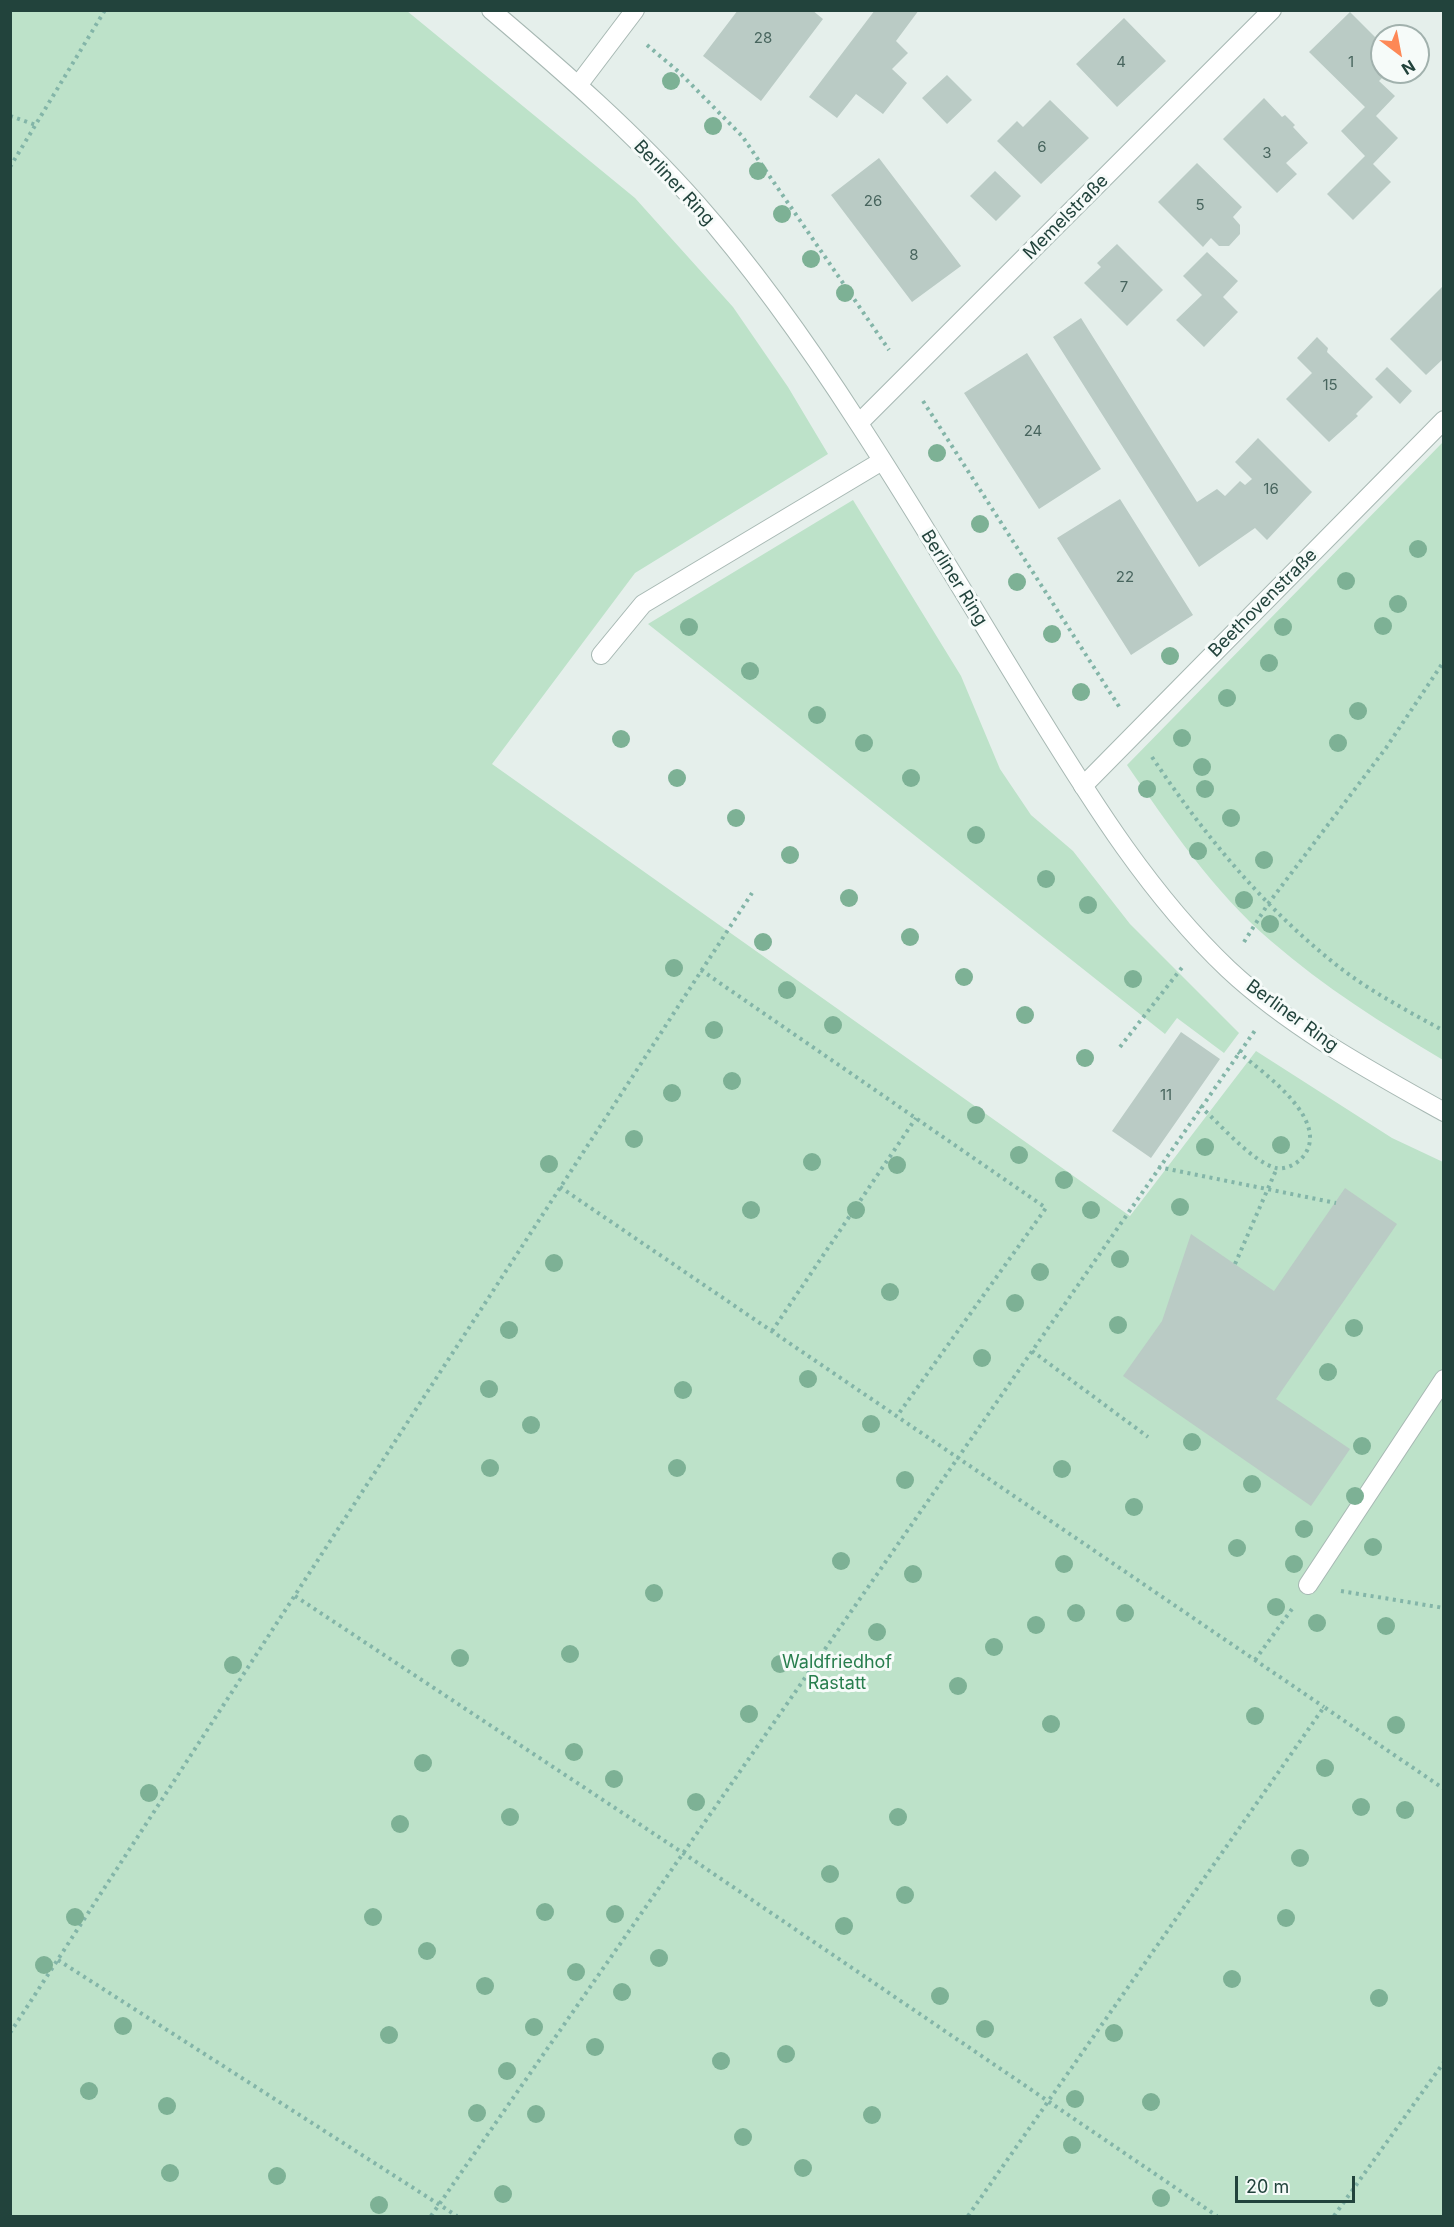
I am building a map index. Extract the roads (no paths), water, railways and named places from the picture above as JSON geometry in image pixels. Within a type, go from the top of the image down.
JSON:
[{"type":"street","name":"Berliner Ring","points":[[491,10],[579,84],[703,212],[762,285],[859,423],[1083,786],[1144,874],[1227,968],[1272,1007],[1375,1074],[1443,1112]]},
{"type":"street","points":[[579,84],[635,10]]},
{"type":"street","name":"Memelstraße","points":[[859,423],[1272,10]]},
{"type":"street","name":"Beethovenstraße","points":[[1083,786],[1443,420]]},
{"type":"street","points":[[601,655],[643,604],[882,460]]},
{"type":"street","points":[[1308,1585],[1443,1379]]},
{"type":"park label","name":"Waldfriedhof Rastatt","points":[[837,1673]]}]
